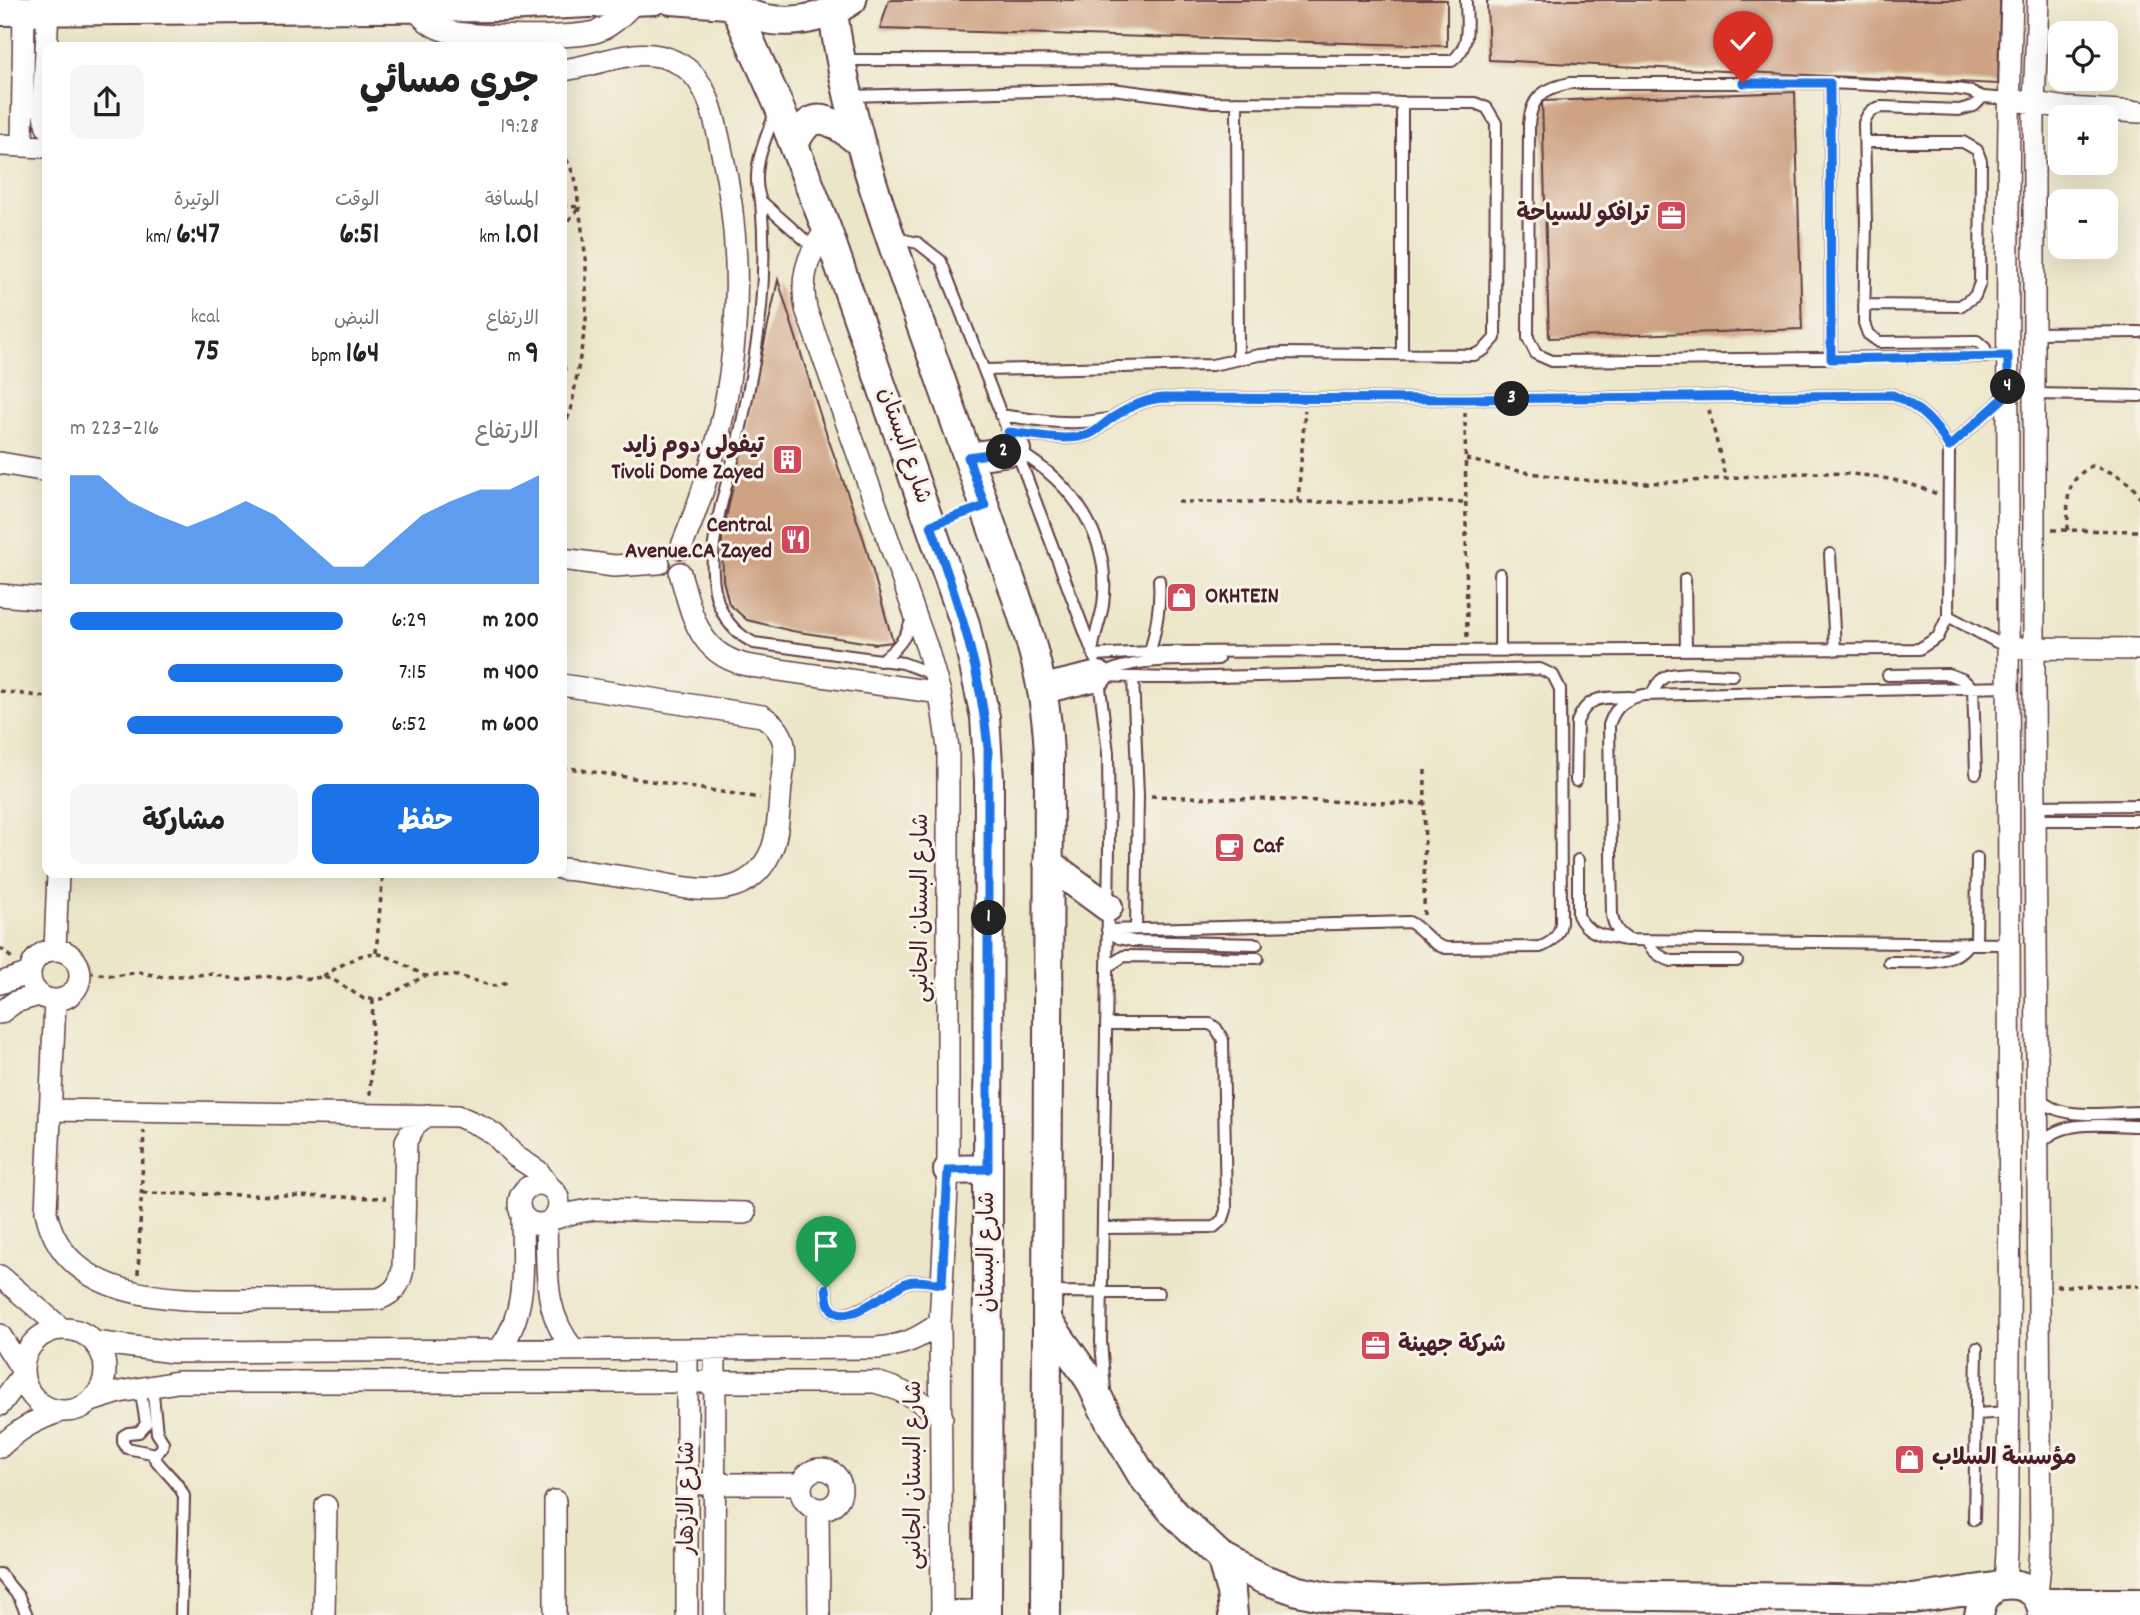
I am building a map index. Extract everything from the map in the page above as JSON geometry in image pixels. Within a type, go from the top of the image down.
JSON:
[{"type":"street","points":[[413,6],[422,18],[444,31],[508,41],[530,41],[592,33],[613,23],[636,0]]},
{"type":"street","points":[[24,11],[503,6],[654,0]]},
{"type":"street","points":[[671,0],[728,4],[768,20],[784,22],[801,21],[843,6],[840,60],[859,142],[889,236],[1027,627],[1043,689],[1048,741],[1046,1615]]},
{"type":"street","points":[[1979,1615],[1983,1600],[2000,1585],[2007,1552],[2011,1261],[2008,356],[2012,0]]},
{"type":"street","points":[[2038,0],[2034,104],[2034,945],[2040,1260],[2041,1605]]},
{"type":"street","name":"شارع البستان","points":[[728,4],[778,104],[794,145],[820,239],[965,624],[985,717],[989,780],[987,1614]]},
{"type":"street","points":[[24,11],[42,106]]},
{"type":"street","points":[[22,146],[24,11]]},
{"type":"street","points":[[567,69],[597,65],[629,55],[646,54],[670,59],[691,72],[702,85],[718,134],[726,169],[735,238],[735,344],[717,449],[695,516],[681,548]]},
{"type":"street","points":[[2009,99],[2099,111],[2140,112]]},
{"type":"street","points":[[794,145],[807,124],[818,119],[829,120],[859,142]]},
{"type":"street","points":[[0,145],[42,147]]},
{"type":"street","name":"شارع البستان الجانبى","points":[[820,239],[808,260],[803,284],[806,309],[912,607],[938,685],[945,720],[949,775],[948,1170],[940,1323],[942,1615]]},
{"type":"street","points":[[2009,333],[2034,333]]},
{"type":"street","points":[[2008,394],[2034,394]]},
{"type":"street","points":[[968,457],[1012,441]]},
{"type":"street","points":[[0,463],[42,470]]},
{"type":"street","points":[[667,547],[681,548],[687,559],[680,573],[667,573],[659,563],[660,555],[667,547]]},
{"type":"street","points":[[567,560],[614,566],[659,563]]},
{"type":"street","points":[[680,573],[698,629],[714,650],[725,658],[751,666],[938,685]]},
{"type":"street","points":[[0,595],[42,599]]},
{"type":"street","points":[[2008,648],[2140,649]]},
{"type":"street","points":[[1043,689],[1095,660]]},
{"type":"street","points":[[567,686],[762,716],[777,727],[785,744],[773,847],[765,861],[749,877],[729,888],[714,891],[567,870]]},
{"type":"street","points":[[2008,687],[2034,689]]},
{"type":"street","points":[[1048,863],[1107,918]]},
{"type":"street","points":[[55,950],[58,878]]},
{"type":"street","points":[[2008,943],[2034,945]]},
{"type":"street","points":[[0,1013],[15,1002],[67,997],[76,989],[79,971],[77,964],[68,954],[55,950],[37,957],[30,973],[33,989],[47,998]]},
{"type":"street","points":[[0,983],[30,973]]},
{"type":"street","points":[[2008,982],[2035,983]]},
{"type":"street","points":[[47,998],[50,1110],[46,1212],[55,1241],[74,1264],[94,1277],[136,1293],[180,1300],[379,1300],[396,1289],[401,1280],[405,1140],[416,1124],[427,1115]]},
{"type":"street","points":[[50,1110],[427,1115],[458,1116],[471,1121],[495,1135],[515,1156],[531,1165],[557,1196],[558,1212],[549,1221],[548,1300],[560,1332],[574,1350]]},
{"type":"street","points":[[375,1115],[397,1129],[405,1140]]},
{"type":"street","points":[[499,1350],[512,1332],[521,1300],[521,1206],[514,1181],[515,1156]]},
{"type":"street","points":[[948,1170],[988,1169]]},
{"type":"street","points":[[521,1206],[528,1186],[542,1184],[575,1197],[595,1209]]},
{"type":"street","points":[[521,1206],[533,1224],[595,1209],[745,1213]]},
{"type":"street","points":[[2011,1261],[2040,1260]]},
{"type":"street","points":[[0,1276],[62,1329]]},
{"type":"street","points":[[1047,1320],[1089,1379],[1109,1420],[1143,1477],[1174,1513],[1220,1557],[1263,1579],[1298,1591],[1332,1598],[1566,1605],[1926,1606],[2000,1585],[2022,1586],[2041,1605],[2140,1603]]},
{"type":"street","points":[[93,1342],[173,1352],[877,1348],[900,1346],[922,1337],[940,1323]]},
{"type":"street","points":[[0,1405],[23,1372],[26,1355],[34,1342],[47,1333],[62,1329],[79,1332],[93,1342],[102,1356],[105,1371],[101,1387],[92,1401]]},
{"type":"street","points":[[0,1335],[23,1372],[27,1388],[35,1400],[47,1408],[61,1412]]},
{"type":"street","name":"شارع الازهار","points":[[687,1349],[687,1615]]},
{"type":"street","name":"شارع الازهار","points":[[714,1615],[715,1349]]},
{"type":"street","points":[[0,1447],[15,1433],[37,1419],[81,1408],[92,1401],[146,1386],[177,1382],[875,1381],[922,1401],[942,1417]]},
{"type":"street","points":[[815,1469],[825,1469],[834,1473],[840,1482],[841,1492],[837,1502],[828,1508],[818,1509],[808,1504],[802,1495],[801,1484],[806,1475],[815,1469]]},
{"type":"street","points":[[687,1483],[801,1484]]},
{"type":"street","points":[[555,1501],[555,1615]]},
{"type":"street","points":[[324,1615],[326,1506]]},
{"type":"street","points":[[818,1509],[819,1615]]},
{"type":"street","points":[[1220,1557],[1231,1592],[1233,1615]]},
{"type":"street","points":[[957,1615],[987,1614]]},
{"type":"lane","points":[[840,60],[1452,61],[1461,54],[1466,45],[1466,0]]},
{"type":"lane","points":[[2008,356],[1552,360],[1536,354],[1528,338],[1529,124],[1534,102],[1559,85],[1830,83],[1956,89],[1983,97],[2009,99]]},
{"type":"lane","points":[[1830,83],[1831,359]]},
{"type":"lane","points":[[848,96],[1112,89],[1213,102],[1475,103],[1488,108],[1496,123],[1495,338],[1484,350],[1474,355],[1284,353],[1238,358],[1212,365],[985,370]]},
{"type":"lane","points":[[1983,97],[1974,106],[1959,110],[1882,107],[1873,108],[1867,113],[1864,123],[1864,305],[1865,329],[1879,342],[1977,341],[1985,348],[1986,357]]},
{"type":"lane","points":[[1237,102],[1238,358]]},
{"type":"lane","points":[[1402,102],[1402,354]]},
{"type":"lane","points":[[778,104],[758,165],[757,191],[761,201],[763,271],[759,322],[746,403],[715,535],[713,567],[721,614],[740,637],[754,643],[914,666],[938,685]]},
{"type":"lane","points":[[1864,305],[1960,306],[1975,296],[1980,284],[1981,161],[1977,150],[1963,142],[1865,142]]},
{"type":"lane","points":[[761,201],[820,239]]},
{"type":"lane","points":[[889,236],[918,243],[941,261],[1095,660],[1108,753],[1102,1362],[1109,1420]]},
{"type":"lane","points":[[2034,333],[2140,331]]},
{"type":"lane","points":[[1949,447],[2008,394]]},
{"type":"lane","points":[[2034,394],[2140,396]]},
{"type":"lane","points":[[1012,441],[1072,438],[1097,430],[1134,404],[1147,399],[1893,395],[1911,403],[1927,415],[1940,430],[1949,447],[1948,616],[1938,637],[1919,649],[1150,652],[1095,660]]},
{"type":"lane","points":[[1000,415],[1068,422],[1110,419]]},
{"type":"lane","points":[[1012,441],[1069,490],[1086,516],[1098,545],[1104,575],[1103,606],[1095,660]]},
{"type":"lane","points":[[1830,554],[1835,650]]},
{"type":"lane","points":[[1500,574],[1500,650]]},
{"type":"lane","points":[[1685,579],[1686,650]]},
{"type":"lane","points":[[1150,652],[1159,615],[1159,580]]},
{"type":"lane","points":[[880,660],[891,653],[907,632],[912,607]]},
{"type":"lane","points":[[1948,616],[2008,648]]},
{"type":"lane","points":[[1095,660],[1125,665],[1224,659]]},
{"type":"lane","points":[[1095,660],[1133,677],[1540,669],[1553,675],[1560,689],[1561,923],[1551,942],[1540,947],[1446,947],[1434,944],[1424,931],[1409,922],[1136,929],[1107,918]]},
{"type":"lane","points":[[1652,695],[1656,685],[1673,674],[1734,675]]},
{"type":"lane","points":[[1888,675],[1948,674],[1962,679],[1973,688],[1976,773]]},
{"type":"lane","points":[[1133,677],[1138,795],[1136,929]]},
{"type":"lane","points":[[1577,781],[1577,722],[1588,704],[1597,698],[2008,687]]},
{"type":"lane","points":[[1629,940],[1620,934],[1612,915],[1609,725],[1620,704],[1631,697]]},
{"type":"lane","points":[[2034,813],[2140,805]]},
{"type":"lane","points":[[2034,813],[2140,820]]},
{"type":"lane","points":[[1889,962],[1947,961],[1963,953],[1973,943],[1977,858]]},
{"type":"lane","points":[[1578,860],[1578,915],[1582,923],[1597,935],[1647,942],[2008,943]]},
{"type":"lane","points":[[1107,918],[1119,938],[1133,941],[1257,944]]},
{"type":"lane","points":[[1647,942],[1661,958],[1672,961],[1737,961]]},
{"type":"lane","points":[[1107,967],[1124,956],[1258,958]]},
{"type":"lane","points":[[1103,1228],[1214,1227],[1223,1220],[1226,1210],[1223,1040],[1220,1033],[1210,1024],[1106,1024]]},
{"type":"lane","points":[[2036,1095],[2048,1107],[2063,1113],[2140,1112]]},
{"type":"lane","points":[[2038,1149],[2048,1136],[2062,1128],[2140,1126]]},
{"type":"lane","points":[[826,1288],[832,1309],[849,1314],[867,1307],[908,1282],[942,1284]]},
{"type":"lane","points":[[1047,1292],[1159,1293]]},
{"type":"lane","points":[[1974,1520],[1977,1348]]},
{"type":"lane","points":[[146,1386],[157,1433],[163,1442],[160,1452],[152,1454],[127,1448],[123,1442],[124,1436],[139,1432],[146,1424],[146,1386]]},
{"type":"lane","points":[[1976,1414],[2009,1412]]},
{"type":"lane","points":[[152,1454],[184,1496],[181,1615]]},
{"type":"lane","points":[[0,1574],[19,1597],[27,1615]]},
{"type":"path","points":[[567,160],[575,177],[580,207],[586,260],[587,310],[571,410],[567,420]]},
{"type":"path","points":[[567,206],[580,207]]},
{"type":"path","points":[[567,222],[580,207]]},
{"type":"path","points":[[1706,395],[1726,480]]},
{"type":"path","points":[[1298,502],[1306,397]]},
{"type":"path","points":[[1465,399],[1467,652]]},
{"type":"path","points":[[1466,459],[1549,477],[1592,481],[1645,483],[1772,475],[1880,476],[1914,484],[1948,499]]},
{"type":"path","points":[[2068,530],[2069,486],[2078,474],[2091,466],[2108,470],[2125,480],[2140,498]]},
{"type":"path","points":[[1178,502],[1467,502]]},
{"type":"path","points":[[2034,530],[2140,531]]},
{"type":"path","points":[[0,691],[42,696]]},
{"type":"path","points":[[567,768],[779,801]]},
{"type":"path","points":[[1424,931],[1425,769]]},
{"type":"path","points":[[1180,797],[1425,804]]},
{"type":"path","points":[[376,953],[383,878]]},
{"type":"path","points":[[79,971],[115,976],[138,972],[163,977],[211,974],[240,980],[264,976],[286,979],[294,975],[310,979],[321,977],[361,954],[384,953],[425,976]]},
{"type":"path","points":[[321,977],[332,979],[364,999],[381,999],[425,976],[458,976],[494,986],[511,981]]},
{"type":"path","points":[[373,999],[375,1115]]},
{"type":"path","points":[[136,1293],[145,1111]]},
{"type":"path","points":[[143,1193],[404,1199]]},
{"type":"path","points":[[2040,1286],[2140,1286]]},
{"type":"building","points":[[889,0],[1447,0],[1447,46],[880,29]]},
{"type":"building","points":[[1487,0],[2000,0],[1998,84],[1489,60]]},
{"type":"building","name":"ترافكو للسياحة","points":[[1795,92],[1802,329],[1549,338],[1542,101]]},
{"type":"building","name":"تيفولى دوم زايد Tivoli Dome Zayed","points":[[778,280],[823,424],[864,540],[893,642],[876,644],[792,631],[747,620],[729,604],[723,580],[722,536]]},
{"type":"place","name":"ترافكو للسياحة","points":[[1672,215]]},
{"type":"place","name":"تيفولى دوم زايد Tivoli Dome Zayed","points":[[787,460]]},
{"type":"place","name":"Central Avenue.CA Zayed","points":[[795,539]]},
{"type":"place","name":"OKHTEIN","points":[[1182,597]]},
{"type":"place","name":"Caf","points":[[1230,847]]},
{"type":"place","name":"شركة جهينة","points":[[1375,1346]]},
{"type":"place","name":"مؤسسة السلاب","points":[[1909,1459]]},
{"type":"route","points":[[826,1288],[832,1309],[849,1314],[867,1307],[908,1282],[942,1284],[948,1170],[988,1169],[988,748],[974,655],[931,525],[985,506],[968,457],[1016,450],[1008,432],[1072,438],[1086,435],[1134,404],[1147,399],[1162,398],[1465,399],[1893,395],[1911,403],[1927,415],[1940,430],[1949,447],[2008,394],[2008,356],[1831,359],[1830,83],[1743,83]]}]
